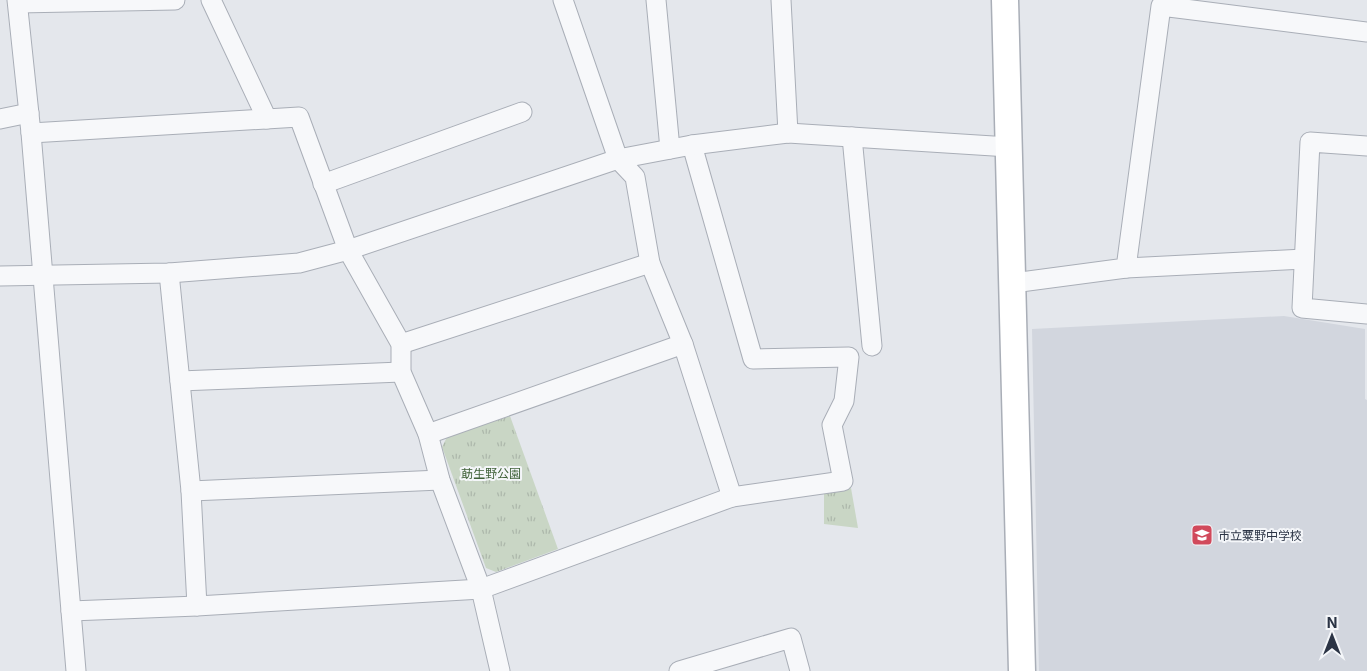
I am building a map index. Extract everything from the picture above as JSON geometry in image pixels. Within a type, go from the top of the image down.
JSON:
[{"type":"street","points":[[76,671],[31,133],[17,2],[175,0]]},
{"type":"street","points":[[211,0],[266,119]]},
{"type":"street","points":[[563,0],[618,159],[635,177],[650,263],[683,344],[732,497]]},
{"type":"street","points":[[656,0],[670,149]]},
{"type":"street","points":[[781,0],[788,133]]},
{"type":"street","points":[[1005,0],[1022,671]]},
{"type":"street","points":[[1126,268],[1161,6],[1367,32]]},
{"type":"street","points":[[323,184],[522,112]]},
{"type":"street","points":[[0,119],[29,113]]},
{"type":"street","points":[[31,133],[299,117],[348,250],[401,344],[401,372],[428,434],[440,480],[481,589],[500,671]]},
{"type":"street","points":[[0,276],[169,273],[299,263],[348,250],[618,159],[692,145],[788,133],[1009,146]]},
{"type":"street","points":[[852,137],[872,346]]},
{"type":"street","points":[[1367,146],[1310,142],[1302,308],[1367,314]]},
{"type":"street","points":[[71,611],[197,606],[481,589],[732,497],[842,481],[832,426],[844,401],[849,357],[753,359],[692,145]]},
{"type":"street","points":[[1013,283],[1126,268],[1304,259]]},
{"type":"street","points":[[401,344],[650,263]]},
{"type":"street","points":[[169,273],[191,491],[197,606]]},
{"type":"street","points":[[428,434],[683,344]]},
{"type":"street","points":[[180,381],[401,372]]},
{"type":"street","points":[[191,491],[440,480]]},
{"type":"street","points":[[679,671],[791,638],[800,671]]},
{"type":"shaded area","name":"市立粟野中学校","points":[[1284,316],[1365,329],[1365,399],[1367,400],[1367,671],[1039,671],[1032,329]]},
{"type":"green space","name":"莇生野公園","points":[[510,416],[558,549],[496,572],[486,568],[442,447],[447,437]]},
{"type":"green space","points":[[851,488],[858,528],[824,524],[824,494]]},
{"type":"place","name":"市立粟野中学校","points":[[1202,535]]}]
